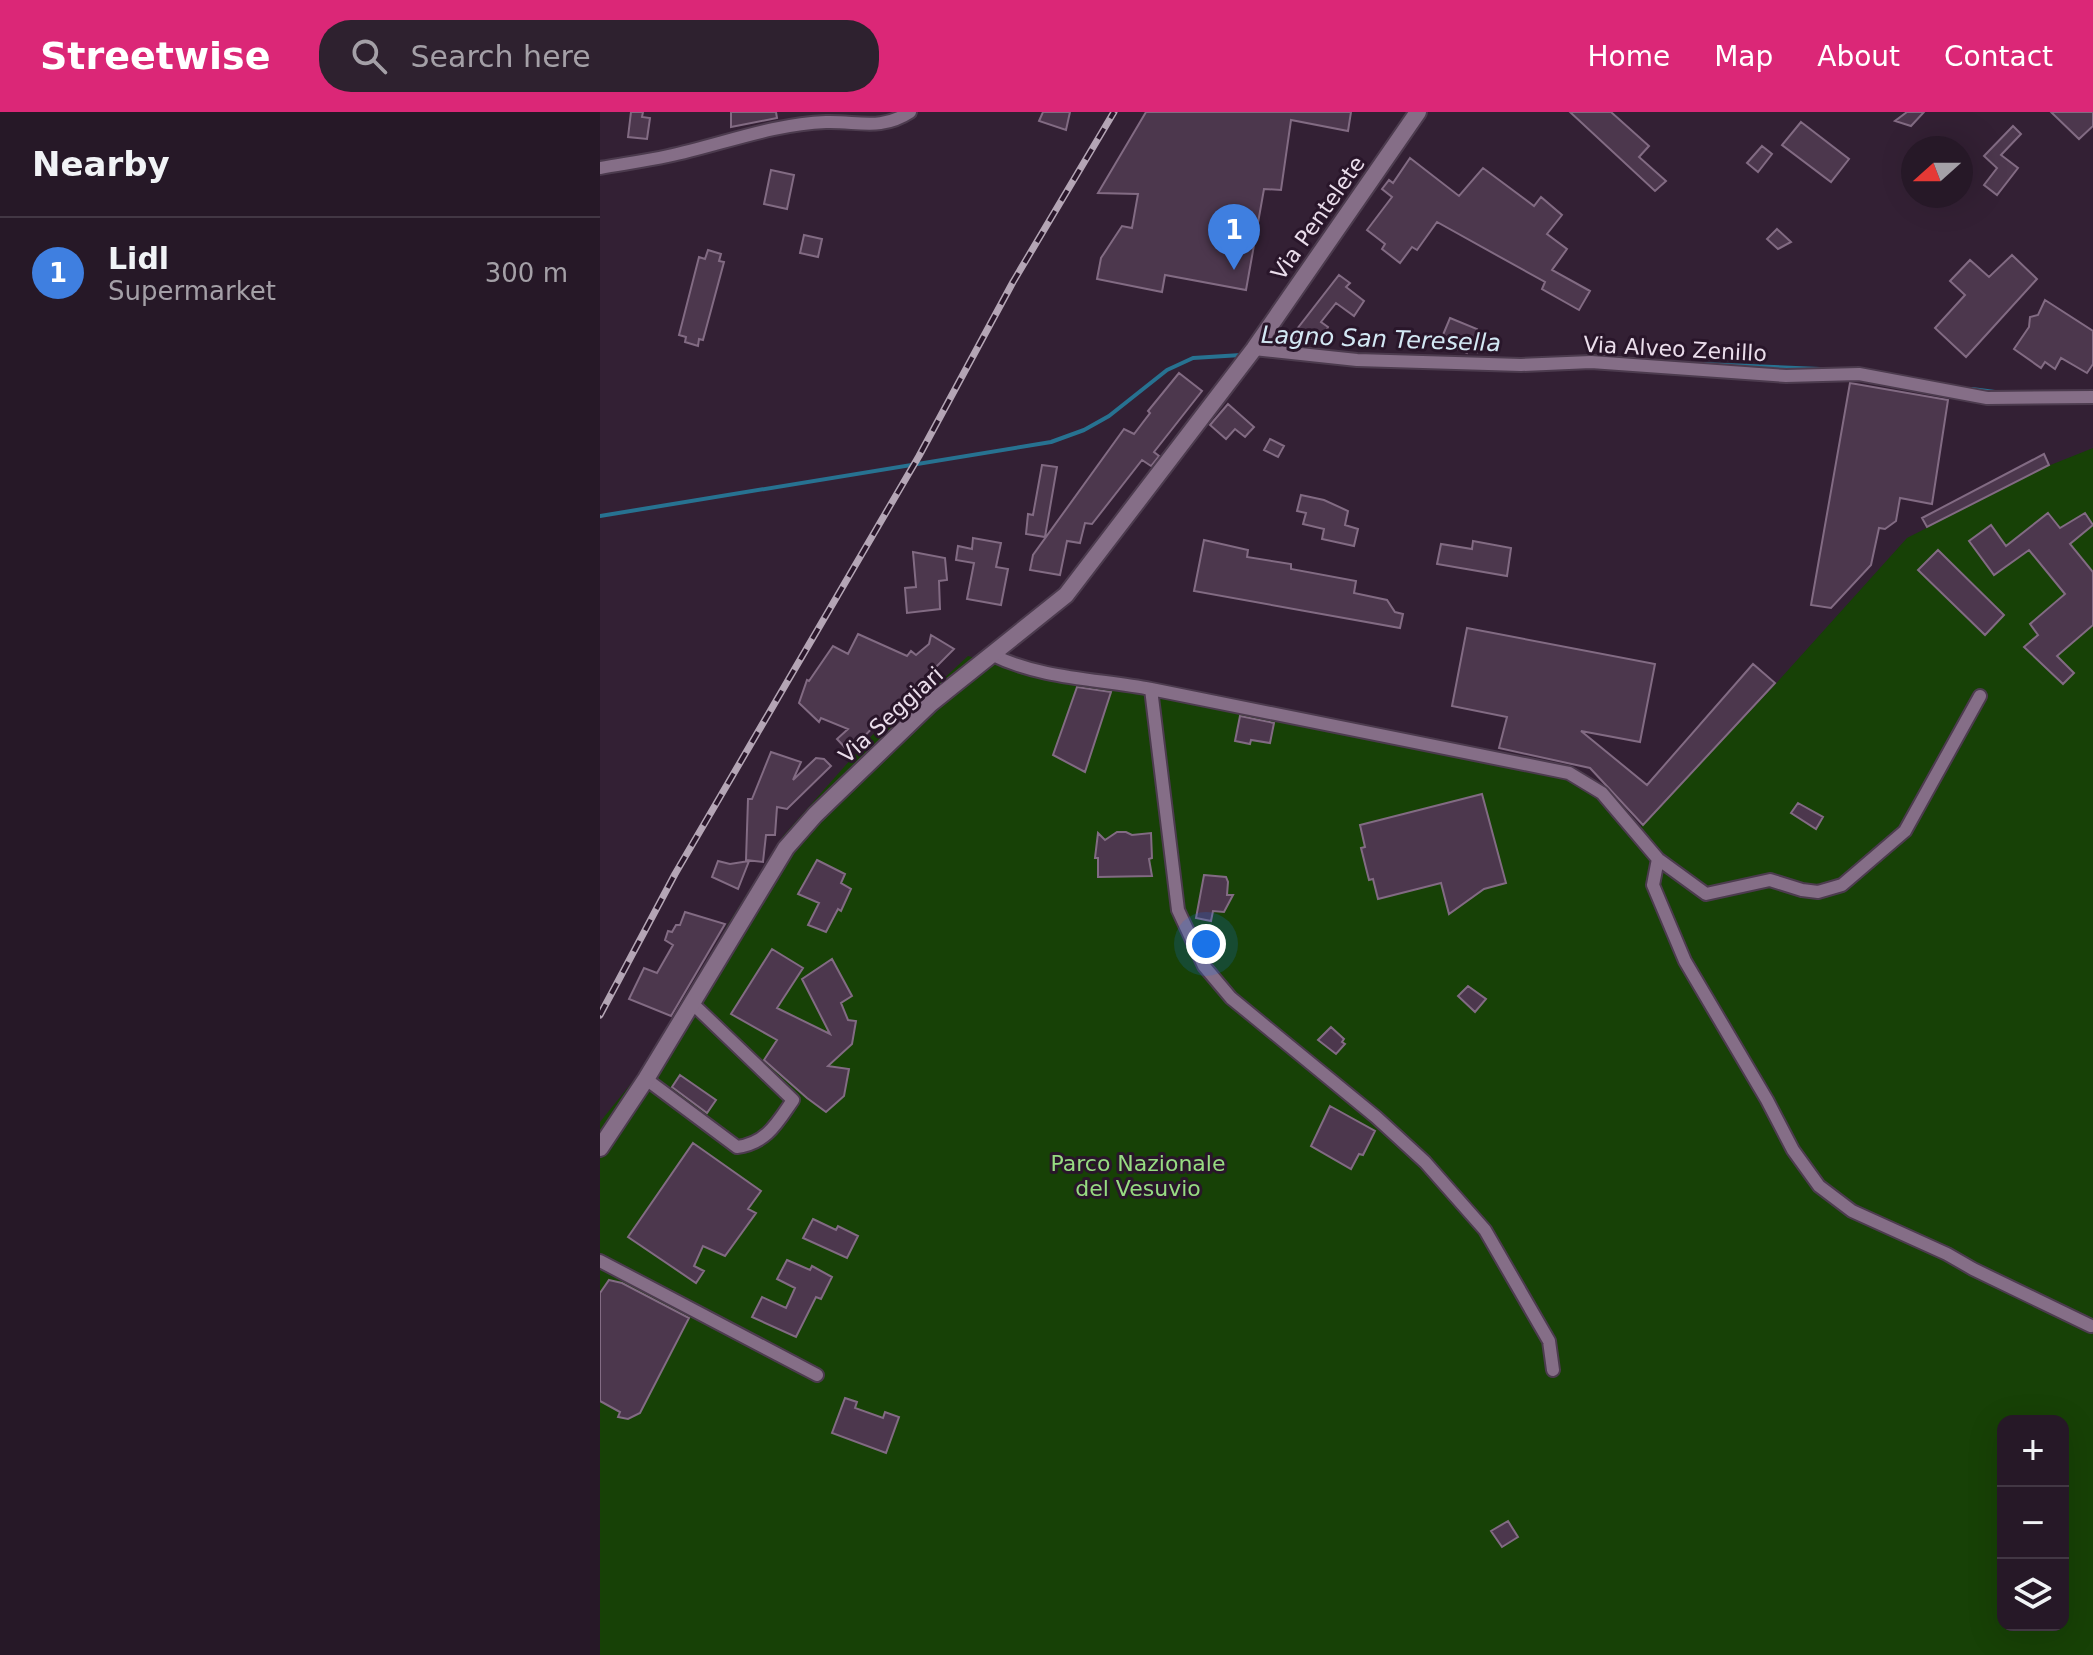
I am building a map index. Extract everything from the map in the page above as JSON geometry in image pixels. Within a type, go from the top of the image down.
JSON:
[{"type":"main road","name":"Via Pentelete","points":[[1254,349],[1418,112]]},
{"type":"main road","name":"Via Seggiari","points":[[600,1148],[646,1079],[786,848],[815,815],[930,704],[1066,595],[1254,349]]},
{"type":"street","points":[[600,168],[667,156],[792,126],[840,122],[874,125],[889,123],[910,112]]},
{"type":"street","name":"Via Alveo Zenillo","points":[[1254,349],[1357,360],[1521,365],[1591,362],[1786,376],[1859,374],[1987,398],[2093,397]]},
{"type":"street","points":[[993,655],[1013,665],[1056,676],[1100,679],[1569,773],[1602,793],[1658,859],[1706,894],[1770,880],[1818,892],[1842,885],[1905,831],[1980,696]]},
{"type":"street","points":[[1151,689],[1178,910],[1204,966],[1231,998],[1376,1117],[1425,1162],[1485,1230],[1549,1341],[1553,1370]]},
{"type":"street","points":[[1658,859],[1653,885],[1685,961],[1793,1150],[1819,1186],[1852,1211],[1947,1254],[2091,1326]]},
{"type":"street","points":[[646,1079],[737,1147],[755,1145],[775,1126],[793,1100],[692,1003]]},
{"type":"street","points":[[600,1261],[817,1375]]},
{"type":"green space","name":"Parco Nazionale del Vesuvio","points":[[2093,448],[2093,1655],[600,1655],[600,1122],[677,1020],[728,924],[783,836],[883,723],[892,727],[968,656],[1033,675],[1155,691],[1587,777],[1636,831],[1772,688],[1907,538],[2048,466]]},
{"type":"building","points":[[631,112],[643,112],[642,117],[650,118],[647,139],[628,137]]},
{"type":"building","points":[[731,112],[776,112],[777,118],[731,127]]},
{"type":"building","points":[[1043,112],[1070,112],[1066,130],[1039,121]]},
{"type":"building","points":[[1146,112],[1351,112],[1348,131],[1291,120],[1281,190],[1264,189],[1246,290],[1165,275],[1162,292],[1097,279],[1101,258],[1122,226],[1132,228],[1138,194],[1098,193]]},
{"type":"building","points":[[1570,112],[1611,112],[1649,146],[1639,157],[1666,181],[1655,191]]},
{"type":"building","points":[[1907,112],[1924,112],[1911,126],[1895,121]]},
{"type":"building","points":[[2051,112],[2093,112],[2093,126],[2079,139]]},
{"type":"building","points":[[1801,122],[1849,159],[1831,182],[1782,145]]},
{"type":"building","points":[[2013,126],[2021,134],[2001,155],[2018,168],[1997,195],[1984,185],[1997,168],[1984,156]]},
{"type":"building","points":[[1762,146],[1772,154],[1758,172],[1747,163]]},
{"type":"building","points":[[1410,158],[1459,196],[1483,168],[1534,206],[1541,197],[1562,215],[1547,234],[1567,249],[1552,270],[1590,291],[1579,310],[1542,289],[1545,282],[1437,222],[1417,250],[1412,247],[1400,263],[1382,249],[1385,244],[1367,230],[1392,197],[1382,189],[1389,180],[1393,183]]},
{"type":"building","points":[[771,170],[794,175],[787,209],[764,204]]},
{"type":"building","points":[[1777,229],[1791,242],[1778,249],[1767,239]]},
{"type":"building","points":[[804,235],[822,239],[818,257],[800,253]]},
{"type":"building","points":[[708,250],[721,254],[719,261],[724,262],[703,340],[699,339],[698,346],[685,342],[686,337],[679,335],[699,257],[705,259]]},
{"type":"building","points":[[2012,255],[2037,279],[1966,357],[1935,328],[1965,295],[1950,281],[1970,260],[1989,277]]},
{"type":"building","points":[[1339,275],[1350,283],[1346,287],[1364,301],[1354,316],[1336,303],[1321,322],[1328,327],[1322,339],[1290,338]]},
{"type":"building","points":[[2045,300],[2093,331],[2093,364],[2087,373],[2061,358],[2055,369],[2045,362],[2041,368],[2014,349],[2029,327],[2030,317],[2038,315]]},
{"type":"building","points":[[1450,318],[1477,329],[1476,335],[1483,338],[1477,352],[1470,348],[1467,353],[1440,342]]},
{"type":"building","points":[[1179,373],[1202,391],[1154,452],[1159,456],[1151,466],[1142,460],[1092,524],[1085,523],[1080,543],[1067,541],[1060,575],[1030,570],[1033,555],[1124,429],[1134,434]]},
{"type":"building","points":[[1850,383],[1948,400],[1932,504],[1900,498],[1896,521],[1885,529],[1879,528],[1871,565],[1831,608],[1811,605]]},
{"type":"building","points":[[1228,404],[1254,427],[1245,437],[1235,429],[1226,439],[1210,425]]},
{"type":"building","points":[[1270,439],[1284,446],[1278,457],[1264,450]]},
{"type":"building","points":[[2044,454],[2049,465],[1927,527],[1922,518]]},
{"type":"building","points":[[1042,465],[1057,467],[1045,537],[1026,534],[1028,514],[1033,515]]},
{"type":"building","points":[[1301,495],[1324,500],[1348,511],[1345,525],[1358,529],[1354,546],[1322,539],[1324,529],[1303,524],[1306,513],[1297,511]]},
{"type":"building","points":[[2048,513],[2060,528],[2085,513],[2093,525],[2070,544],[2093,572],[2093,625],[2057,656],[2074,673],[2063,684],[2024,647],[2038,635],[2030,624],[2065,594],[2029,550],[1994,575],[1969,541],[1991,525],[2006,546]]},
{"type":"building","points":[[973,538],[1001,543],[996,567],[1008,569],[1001,605],[967,599],[974,563],[956,560],[958,546],[972,549]]},
{"type":"building","points":[[1204,540],[1248,550],[1247,557],[1291,564],[1291,569],[1356,581],[1354,593],[1387,600],[1395,612],[1403,614],[1400,628],[1194,591]]},
{"type":"building","points":[[1473,541],[1511,548],[1507,576],[1437,564],[1441,544],[1472,549]]},
{"type":"building","points":[[1938,550],[2004,615],[1985,635],[1918,570]]},
{"type":"building","points":[[913,552],[945,558],[947,580],[939,581],[940,609],[907,613],[905,588],[916,587]]},
{"type":"building","points":[[1467,628],[1655,664],[1640,742],[1581,731],[1647,785],[1753,664],[1775,683],[1643,825],[1590,768],[1499,748],[1507,717],[1452,706]]},
{"type":"building","points":[[858,634],[907,656],[911,651],[916,655],[929,644],[931,635],[954,649],[895,708],[901,711],[890,722],[883,717],[849,752],[837,739],[848,729],[821,718],[819,722],[799,703],[807,680],[833,646],[848,654]]},
{"type":"building","points":[[1077,687],[1111,692],[1085,772],[1053,755]]},
{"type":"building","points":[[1240,716],[1274,723],[1270,743],[1235,741]]},
{"type":"building","points":[[771,752],[801,762],[793,780],[816,758],[824,759],[831,766],[787,809],[777,807],[775,835],[766,835],[763,862],[746,860],[748,799],[752,799]]},
{"type":"building","points":[[1482,794],[1506,883],[1484,889],[1449,914],[1441,883],[1378,899],[1373,879],[1369,880],[1361,848],[1365,847],[1360,825]]},
{"type":"building","points":[[1798,803],[1823,817],[1816,829],[1791,813]]},
{"type":"building","points":[[1117,832],[1132,835],[1151,833],[1152,858],[1149,859],[1152,876],[1098,877],[1098,858],[1095,858],[1098,833],[1105,840]]},
{"type":"building","points":[[817,860],[845,874],[841,883],[851,889],[841,911],[838,909],[826,932],[808,925],[819,903],[798,894]]},
{"type":"building","points":[[718,861],[730,864],[749,861],[738,889],[712,877]]},
{"type":"building","points":[[1204,875],[1226,877],[1227,895],[1233,895],[1224,912],[1213,911],[1211,921],[1196,918]]},
{"type":"building","points":[[685,912],[725,924],[671,1016],[629,999],[644,968],[657,973],[673,945],[665,940],[668,931],[672,932],[676,925],[680,925]]},
{"type":"building","points":[[772,949],[803,968],[777,1008],[830,1034],[802,979],[832,959],[852,996],[841,1003],[848,1020],[856,1021],[852,1044],[828,1066],[849,1069],[844,1096],[826,1112],[764,1060],[777,1040],[731,1014]]},
{"type":"building","points":[[1468,986],[1486,999],[1475,1012],[1458,996]]},
{"type":"building","points":[[1331,1027],[1344,1039],[1342,1042],[1345,1044],[1336,1054],[1318,1040]]},
{"type":"building","points":[[680,1075],[716,1100],[707,1113],[672,1087]]},
{"type":"building","points":[[1330,1106],[1375,1131],[1363,1155],[1359,1154],[1351,1169],[1311,1146]]},
{"type":"building","points":[[693,1143],[761,1191],[748,1209],[756,1213],[725,1256],[703,1246],[694,1266],[704,1271],[696,1283],[628,1237]]},
{"type":"building","points":[[813,1219],[858,1236],[847,1258],[803,1238]]},
{"type":"building","points":[[787,1260],[810,1270],[812,1266],[832,1277],[821,1299],[816,1297],[796,1337],[752,1317],[762,1297],[786,1308],[795,1288],[777,1279]]},
{"type":"building","points":[[609,1280],[622,1283],[689,1318],[640,1413],[628,1419],[618,1417],[620,1412],[600,1401],[600,1293]]},
{"type":"building","points":[[845,1398],[857,1402],[855,1408],[883,1418],[885,1412],[899,1417],[886,1453],[832,1433]]},
{"type":"building","points":[[1508,1521],[1518,1537],[1502,1547],[1491,1531]]},
{"type":"waterway","name":"Lagno San Teresella","points":[[600,516],[1051,442],[1084,430],[1109,416],[1167,370],[1193,358],[1241,355]]},
{"type":"waterway","name":"Lagno San Teresella","points":[[1505,359],[1529,359]]},
{"type":"waterway","name":"Lagno San Teresella","points":[[1701,364],[1820,369]]},
{"type":"waterway","name":"Lagno San Teresella","points":[[1972,389],[1995,392]]},
{"type":"railway","points":[[600,1015],[675,874],[919,456],[1013,282],[1114,112]]},
{"type":"place","name":"Lidl","points":[[1234,270]]}]
